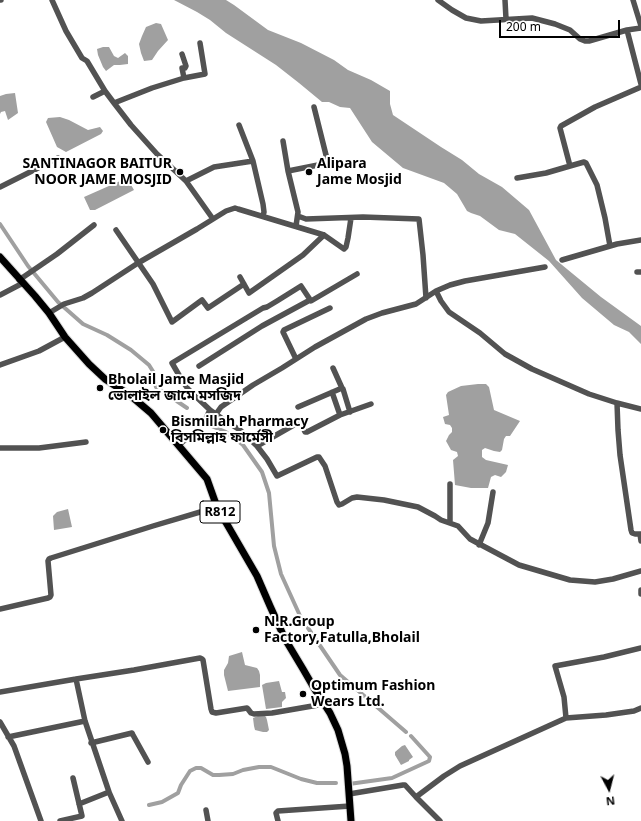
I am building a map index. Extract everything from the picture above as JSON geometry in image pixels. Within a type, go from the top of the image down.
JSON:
[{"type":"main road","name":"R812","points":[[0,257],[49,313],[65,337],[89,364],[105,379],[131,396],[151,414],[208,479],[217,507],[258,576],[285,639],[330,713],[338,730],[347,766],[351,821]]},
{"type":"street","points":[[52,0],[66,31],[82,58],[87,61],[105,91],[131,125],[157,154],[186,181],[213,219]]},
{"type":"street","points":[[438,0],[466,18],[481,21],[532,18],[555,24],[570,30],[584,41],[641,27],[633,0]]},
{"type":"street","points":[[505,0],[506,19]]},
{"type":"street","points":[[570,166],[560,130],[561,126],[595,107],[641,85],[627,30]]},
{"type":"street","points":[[114,103],[152,88],[184,78],[205,74],[200,43]]},
{"type":"street","points":[[182,54],[186,66],[185,68],[182,68],[184,78]]},
{"type":"street","points":[[93,97],[105,91]]},
{"type":"street","points":[[288,171],[328,163],[314,107]]},
{"type":"street","points":[[239,125],[253,161],[263,204],[263,216]]},
{"type":"street","points":[[283,140],[288,171],[298,212],[296,226]]},
{"type":"street","points":[[0,187],[58,158]]},
{"type":"street","points":[[186,181],[214,167],[253,161]]},
{"type":"street","points":[[517,178],[546,173],[584,162],[586,163],[598,185],[610,246]]},
{"type":"street","points":[[49,313],[64,304],[92,293],[138,263],[226,211],[234,208],[324,234],[344,249],[348,238],[350,218]]},
{"type":"street","points":[[298,216],[306,219],[418,219],[423,255],[426,298]]},
{"type":"street","points":[[0,295],[21,281],[30,272],[94,225]]},
{"type":"street","points":[[116,230],[153,284],[172,322],[202,300],[208,308],[244,284]]},
{"type":"street","points":[[240,277],[249,293],[303,255],[324,234]]},
{"type":"street","points":[[562,260],[617,244],[641,240]]},
{"type":"street","points":[[216,414],[222,407],[252,385],[315,347],[366,319],[416,304],[436,291],[450,285],[545,266]]},
{"type":"street","points":[[200,366],[262,326],[310,300],[311,301],[357,274]]},
{"type":"street","points":[[310,300],[300,286],[172,363],[186,386],[210,410],[240,430],[257,446],[277,476],[319,457],[325,466],[339,505],[357,497],[384,500],[418,507],[441,520],[458,526],[470,539],[479,545],[519,565],[570,580],[595,582],[613,579],[641,571]]},
{"type":"street","points":[[436,291],[449,312],[480,333],[505,354],[532,369],[589,394],[641,409]]},
{"type":"street","points":[[296,359],[283,332],[284,330],[330,308]]},
{"type":"street","points":[[0,365],[39,351],[65,337]]},
{"type":"street","points":[[333,368],[343,389],[350,412]]},
{"type":"street","points":[[298,407],[342,388]]},
{"type":"street","points":[[332,392],[340,415]]},
{"type":"street","points":[[617,403],[620,456],[625,481],[631,530],[632,533],[641,534],[641,541]]},
{"type":"street","points":[[257,446],[299,422],[306,432],[340,415],[372,404]]},
{"type":"street","points":[[179,445],[196,431],[205,420],[210,410]]},
{"type":"street","points":[[0,448],[39,448],[86,442]]},
{"type":"street","points":[[450,484],[450,523]]},
{"type":"street","points":[[479,545],[488,523],[493,492]]},
{"type":"street","points":[[0,609],[50,597],[48,561],[51,558],[217,507]]},
{"type":"street","points":[[566,718],[564,697],[555,666],[604,657],[641,648]]},
{"type":"street","points":[[0,692],[200,658],[203,660],[212,712],[216,713],[246,708],[254,714],[324,704]]},
{"type":"street","points":[[76,679],[84,721],[91,743],[109,792],[122,821]]},
{"type":"street","points":[[416,798],[444,776],[460,766],[566,718],[606,715],[634,711],[641,708]]},
{"type":"street","points":[[8,737],[84,721]]},
{"type":"street","points":[[0,722],[14,746],[41,821]]},
{"type":"street","points":[[91,743],[132,733],[148,762]]},
{"type":"street","points":[[60,821],[82,818],[73,778]]},
{"type":"street","points":[[348,794],[406,785],[416,798],[440,821]]},
{"type":"street","points":[[79,804],[109,792]]},
{"type":"street","points":[[278,821],[276,813],[278,811],[350,806]]},
{"type":"street","points":[[206,810],[208,821]]},
{"type":"shaded area","points":[[174,0],[226,0],[268,30],[301,43],[334,60],[348,70],[371,80],[390,91],[390,104],[393,115],[462,160],[479,174],[502,187],[529,210],[556,260],[601,297],[641,326],[641,344],[629,332],[614,325],[582,298],[549,261],[515,234],[499,230],[480,216],[467,211],[457,194],[444,183],[403,168],[372,142],[350,108],[340,107],[329,102],[322,102],[276,65],[226,33],[210,20]]},
{"type":"shaded area","points":[[156,23],[161,24],[168,40],[152,60],[144,61],[139,44],[146,27]]},
{"type":"shaded area","points":[[109,47],[114,56],[118,58],[125,53],[128,56],[128,64],[114,65],[106,71],[98,55],[97,49]]},
{"type":"shaded area","points":[[15,93],[18,113],[8,120],[5,111],[1,112],[0,114],[0,96]]},
{"type":"shaded area","points":[[60,117],[88,130],[100,127],[103,131],[101,134],[66,152],[57,147],[46,122],[48,118]]},
{"type":"shaded area","points":[[127,178],[134,190],[95,210],[90,210],[84,197]]},
{"type":"shaded area","points":[[486,384],[489,387],[494,410],[520,421],[510,436],[506,436],[504,439],[502,450],[500,452],[485,448],[482,450],[482,457],[486,460],[508,465],[506,472],[501,477],[495,475],[491,477],[488,488],[471,488],[455,485],[453,460],[458,456],[457,452],[451,450],[446,441],[452,432],[452,428],[450,425],[445,424],[443,417],[449,415],[446,395],[448,392],[461,386]]},
{"type":"shaded area","points":[[68,509],[72,527],[54,530],[53,516],[57,512]]},
{"type":"shaded area","points":[[242,652],[245,665],[257,668],[259,671],[260,687],[228,691],[224,670],[228,663],[229,656]]},
{"type":"shaded area","points":[[279,681],[282,692],[285,692],[286,698],[282,702],[282,707],[266,709],[262,685]]},
{"type":"shaded area","points":[[264,715],[267,720],[269,730],[267,732],[263,732],[255,730],[253,718]]},
{"type":"shaded area","points":[[405,745],[413,757],[401,765],[395,755],[395,752]]},
{"type":"waterway","points":[[0,224],[28,266],[58,302],[83,324],[107,335],[131,350],[149,365],[154,373],[156,387],[187,408]]},
{"type":"waterway","points":[[209,425],[226,432],[243,445],[262,472],[269,493],[274,546],[281,574],[301,618]]},
{"type":"waterway","points":[[308,628],[340,675],[406,732]]},
{"type":"waterway","points":[[349,784],[392,778],[429,761],[430,757],[411,736]]},
{"type":"waterway","points":[[149,805],[162,802],[178,793],[190,771],[196,768],[201,768],[213,775],[219,775],[233,774],[243,770],[259,767],[271,767],[301,779],[317,783],[336,783]]},
{"type":"place","name":"SANTINAGOR BAITUR NOOR JAME MOSJID","points":[[180,172]]},
{"type":"place","name":"Alipara Jame Mosjid","points":[[309,172]]},
{"type":"place","name":"Bholail Jame Masjid ভোলাইল জামে মসজিদ","points":[[100,388]]},
{"type":"place","name":"Bismillah Pharmacy বিসমিল্লাহ ফার্মেসী","points":[[163,430]]},
{"type":"place","name":"N.R.Group Factory,Fatulla,Bholail","points":[[256,630]]},
{"type":"place","name":"Optimum Fashion Wears Ltd.","points":[[303,694]]}]
